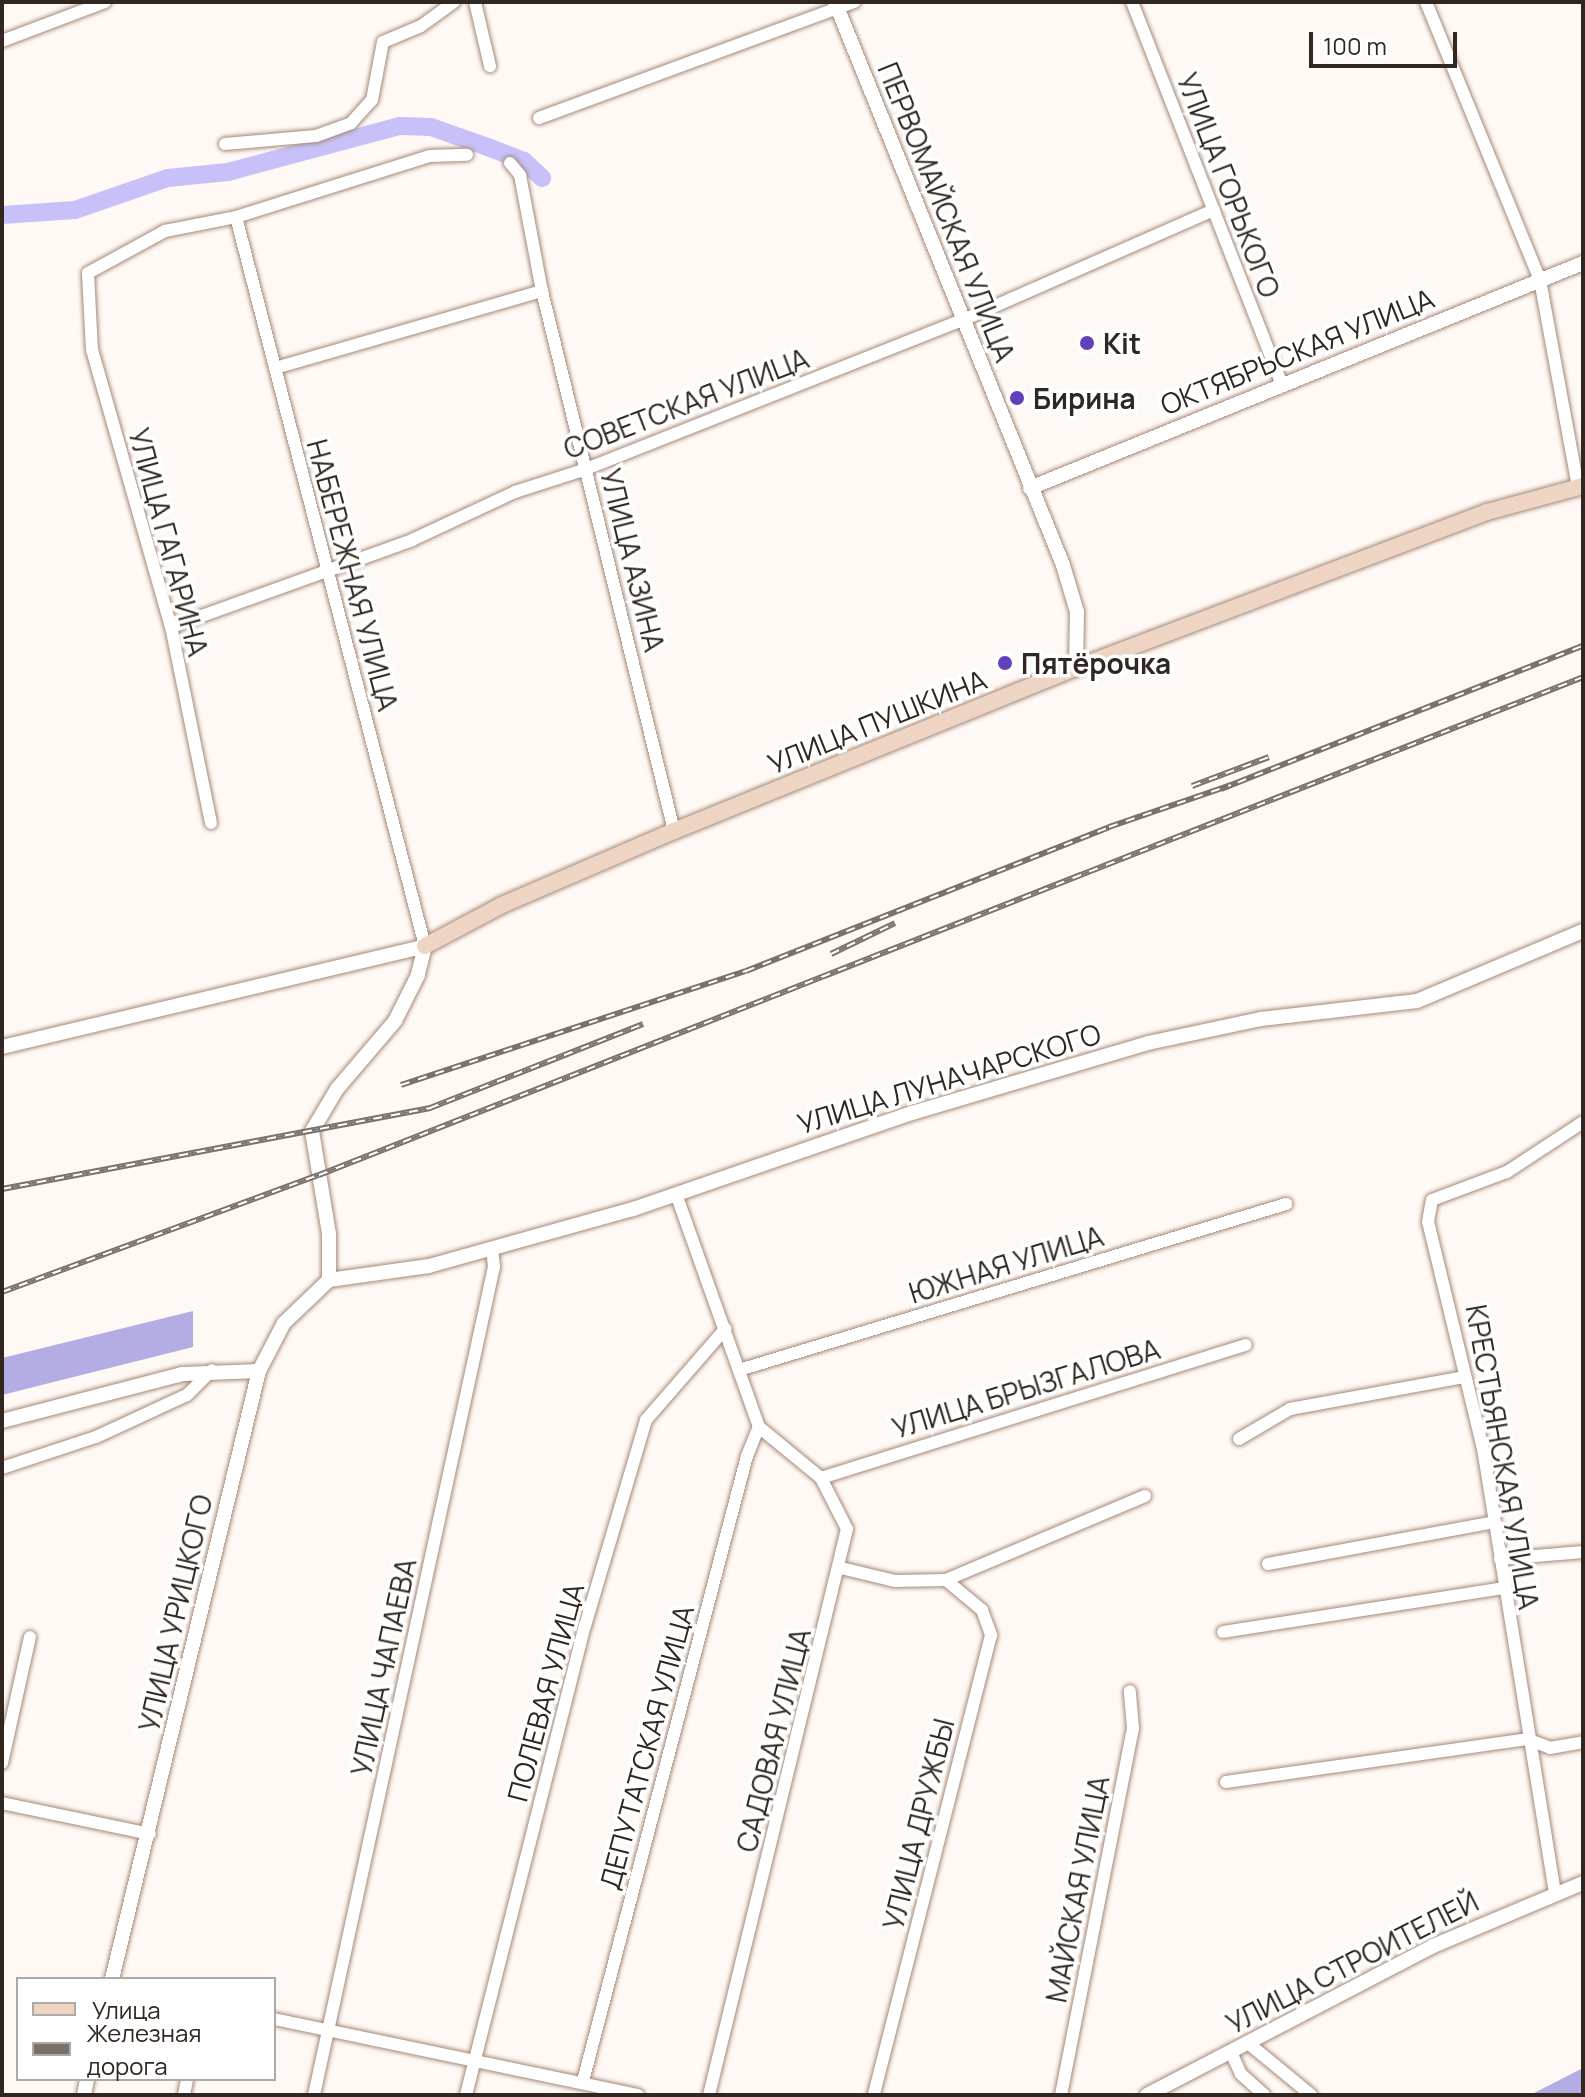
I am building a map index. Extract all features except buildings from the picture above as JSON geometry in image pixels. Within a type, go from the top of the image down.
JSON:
[{"type":"main road","name":"УЛИЦА ПУШКИНА","points":[[425,946],[502,905],[674,831],[1076,668],[1372,553],[1487,512],[1580,486]]},
{"type":"street","points":[[2,41],[105,2]]},
{"type":"street","points":[[225,144],[316,136],[351,123],[372,100],[383,42],[421,26],[454,2]]},
{"type":"street","points":[[475,2],[490,66]]},
{"type":"street","points":[[539,118],[836,5],[854,2]]},
{"type":"street","name":"УЛИЦА ГОРЬКОГО","points":[[1132,2],[1282,385]]},
{"type":"street","points":[[1426,2],[1540,280],[1580,486]]},
{"type":"street","name":"ПЕРВОМАЙСКАЯ УЛИЦА","points":[[836,5],[1073,592],[1076,668]]},
{"type":"street","points":[[236,217],[414,160],[467,155]]},
{"type":"street","name":"УЛИЦА АЗИНА","points":[[510,163],[520,175],[542,291],[674,831]]},
{"type":"street","name":"СОВЕТСКАЯ УЛИЦА","points":[[171,627],[328,572],[515,492],[586,469],[963,320],[1214,210]]},
{"type":"street","name":"УЛИЦА ГАГАРИНА","points":[[211,823],[171,627],[92,350],[88,273],[165,231],[236,217]]},
{"type":"street","name":"НАБЕРЕЖНАЯ УЛИЦА","points":[[236,217],[425,946]]},
{"type":"street","name":"ОКТЯБРЬСКАЯ УЛИЦА","points":[[1030,488],[1583,263]]},
{"type":"street","points":[[275,368],[542,291]]},
{"type":"street","name":"УЛИЦА ЛУНАЧАРСКОГО","points":[[329,1280],[429,1266],[492,1249],[676,1194],[912,1113],[1148,1043],[1261,1019],[1417,1001],[1583,931]]},
{"type":"street","points":[[2,1047],[425,946],[418,975],[395,1021],[337,1089],[312,1131],[328,1224],[329,1280]]},
{"type":"street","name":"КРЕСТЬЯНСКАЯ УЛИЦА","points":[[1555,1893],[1527,1739],[1494,1522],[1465,1377],[1428,1222],[1432,1200],[1507,1172],[1583,1122]]},
{"type":"street","points":[[676,1194],[759,1427]]},
{"type":"street","name":"ЮЖНАЯ УЛИЦА","points":[[739,1370],[1286,1204]]},
{"type":"street","name":"УЛИЦА ЧАПАЕВА","points":[[314,2095],[494,1267],[492,1249]]},
{"type":"street","name":"УЛИЦА УРИЦКОГО","points":[[113,1977],[150,1834],[259,1371],[284,1323],[329,1280]]},
{"type":"street","name":"ПОЛЕВАЯ УЛИЦА","points":[[466,2095],[585,1626],[646,1420],[725,1329]]},
{"type":"street","name":"УЛИЦА БРЫЗГАЛОВА","points":[[821,1478],[1246,1345]]},
{"type":"street","points":[[2,1468],[96,1437],[187,1395],[212,1370]]},
{"type":"street","points":[[2,1421],[212,1370],[259,1371]]},
{"type":"street","points":[[1239,1439],[1290,1409],[1465,1377]]},
{"type":"street","name":"САДОВАЯ УЛИЦА","points":[[709,2095],[841,1568],[847,1529],[821,1478],[759,1427]]},
{"type":"street","name":"ДЕПУТАТСКАЯ УЛИЦА","points":[[583,2081],[747,1456],[759,1427]]},
{"type":"street","points":[[841,1568],[895,1581],[946,1580],[1145,1496]]},
{"type":"street","points":[[1268,1564],[1494,1522]]},
{"type":"street","points":[[1500,1559],[1583,1552]]},
{"type":"street","name":"УЛИЦА ДРУЖБЫ","points":[[874,2095],[991,1635],[982,1610],[946,1580]]},
{"type":"street","points":[[1223,1632],[1504,1588]]},
{"type":"street","points":[[2,1763],[30,1637]]},
{"type":"street","name":"МАЙСКАЯ УЛИЦА","points":[[1061,2095],[1133,1728],[1130,1691]]},
{"type":"street","points":[[1226,1782],[1527,1739],[1550,1748],[1583,1742]]},
{"type":"street","points":[[2,1803],[150,1834]]},
{"type":"street","name":"УЛИЦА СТРОИТЕЛЕЙ","points":[[1147,2095],[1433,1946],[1583,1883]]},
{"type":"street","points":[[276,2019],[477,2057],[638,2095]]},
{"type":"street","points":[[1248,2043],[1311,2095]]},
{"type":"street","points":[[1231,2052],[1241,2074],[1264,2095]]},
{"type":"shaded area","points":[[193,1311],[193,1347],[2,1395],[2,1358]]},
{"type":"shaded area","points":[[1583,2068],[1583,2095],[1530,2095]]},
{"type":"waterway","points":[[2,215],[75,210],[168,178],[228,172],[400,126],[431,127],[485,146],[524,161],[542,178]]},
{"type":"railway","points":[[1221,789],[1583,646]]},
{"type":"railway","points":[[2,1292],[319,1175],[1583,677]]},
{"type":"railway","points":[[1192,786],[1269,757]]},
{"type":"railway","points":[[401,1085],[746,971],[1109,827],[1231,785]]},
{"type":"railway","points":[[831,954],[895,923]]},
{"type":"railway","points":[[2,1189],[430,1108],[643,1024]]},
{"type":"place","name":"Kit","points":[[1087,343]]},
{"type":"place","name":"Бирина","points":[[1017,398]]},
{"type":"place","name":"Пятёрочка","points":[[1005,663]]}]
